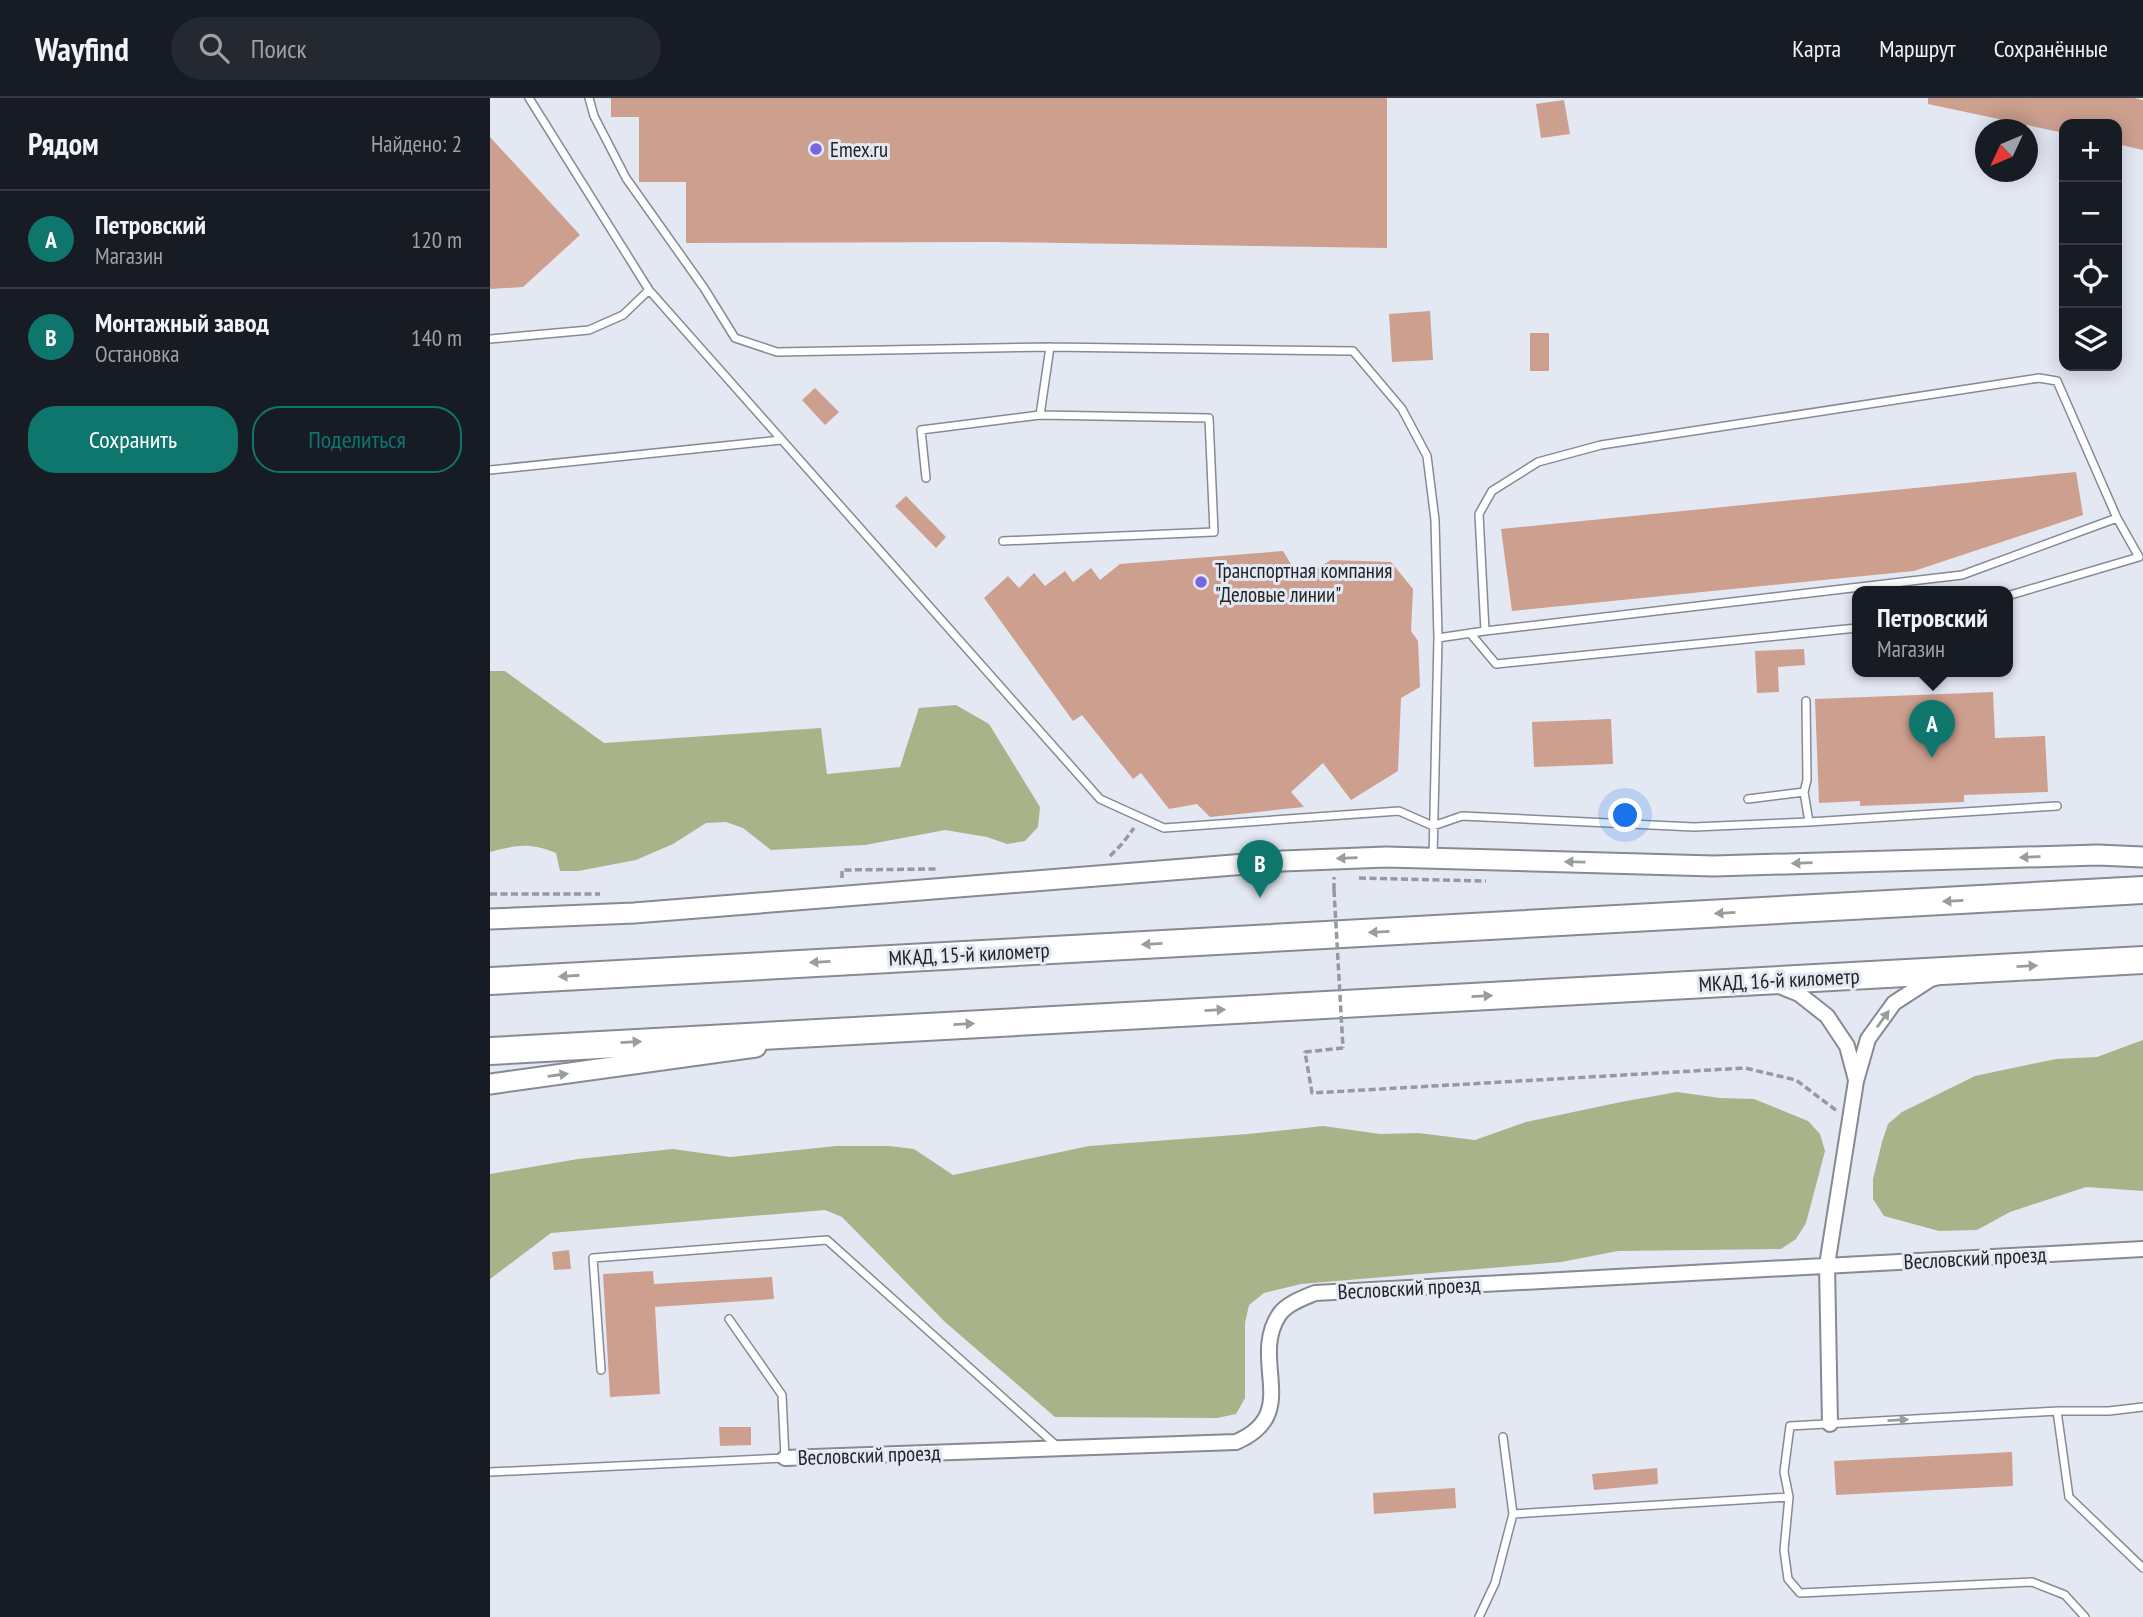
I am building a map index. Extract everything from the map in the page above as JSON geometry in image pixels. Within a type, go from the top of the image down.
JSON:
[{"type":"highway","name":"МКАД, 15-й километр","points":[[490,981],[2143,890]]},
{"type":"highway","name":"МКАД, 16-й километр","points":[[895,1028],[2143,960]]},
{"type":"highway","points":[[490,1051],[895,1028]]},
{"type":"main road","points":[[2098,855],[2143,849]]},
{"type":"main road","points":[[490,919],[634,913],[1283,861],[1386,857],[1714,866],[2098,855],[2143,857]]},
{"type":"main road","points":[[490,1084],[895,1028]]},
{"type":"street","points":[[1830,1424],[1827,1265],[1856,1081],[1868,1039],[1894,1003],[1931,979],[1973,969]]},
{"type":"street","points":[[1766,981],[1799,994],[1827,1016],[1847,1046],[1856,1081]]},
{"type":"street","name":"Весловский проезд","points":[[785,1458],[1236,1443],[1250,1437],[1263,1424],[1270,1410],[1269,1336],[1279,1313],[1297,1300],[1315,1293],[2143,1250]]},
{"type":"lane","points":[[529,98],[649,290],[1100,799],[1164,828],[1399,811],[1433,826],[1462,816],[1694,827],[2057,806]]},
{"type":"lane","points":[[589,98],[594,116],[626,178],[704,288],[735,338],[777,352],[1050,347],[1353,351],[1402,409],[1427,456],[1436,520],[1438,638],[1433,859]]},
{"type":"lane","points":[[490,339],[589,330],[623,315],[649,290]]},
{"type":"lane","points":[[1040,415],[1050,347]]},
{"type":"lane","points":[[1485,631],[1479,514],[1492,491],[1538,462],[1601,445],[2039,378],[2057,381],[2117,519],[2139,557],[2013,594]]},
{"type":"lane","points":[[926,478],[921,430],[1040,415],[1209,418],[1214,532],[1003,541]]},
{"type":"lane","points":[[490,470],[781,440]]},
{"type":"lane","points":[[1868,586],[1962,575],[2117,519]]},
{"type":"lane","points":[[1438,638],[1852,588]]},
{"type":"lane","points":[[1470,633],[1496,664],[1852,628]]},
{"type":"lane","points":[[1806,701],[1807,780],[1804,792],[1810,822]]},
{"type":"lane","points":[[1748,799],[1804,792]]},
{"type":"lane","points":[[601,1370],[593,1258],[827,1240],[1060,1449]]},
{"type":"lane","points":[[490,1472],[785,1458],[782,1395],[729,1319]]},
{"type":"lane","points":[[2085,1617],[2065,1595],[2032,1582],[1800,1592],[1788,1579],[1783,1550],[1789,1497],[1784,1472],[1790,1426],[2057,1411],[2109,1411],[2143,1407]]},
{"type":"lane","points":[[2057,1411],[2069,1497],[2143,1568]]},
{"type":"lane","points":[[1479,1617],[1495,1583],[1513,1514],[1503,1437]]},
{"type":"lane","points":[[1513,1514],[1789,1497]]},
{"type":"path","points":[[1333,877],[1343,1048],[1305,1052],[1312,1093],[1745,1068],[1796,1080],[1850,1121]]},
{"type":"path","points":[[1347,878],[1486,881]]},
{"type":"green space","points":[[490,671],[505,671],[604,743],[821,728],[827,774],[900,767],[919,708],[956,705],[989,724],[1040,807],[1038,827],[1025,841],[1007,844],[987,837],[945,830],[865,845],[771,850],[743,828],[726,822],[706,823],[673,844],[636,860],[578,871],[560,871],[556,853],[539,847],[516,846],[490,852]]},
{"type":"green space","points":[[2143,1040],[2143,1191],[2086,1187],[2010,1212],[1977,1230],[1939,1231],[1884,1216],[1873,1199],[1873,1179],[1888,1124],[1902,1112],[1975,1076],[2056,1059],[2097,1057]]},
{"type":"green space","points":[[1677,1092],[1754,1099],[1808,1121],[1820,1134],[1825,1151],[1806,1223],[1796,1239],[1781,1249],[1618,1251],[1561,1262],[1301,1284],[1264,1293],[1249,1305],[1245,1323],[1245,1398],[1236,1414],[1217,1418],[1055,1417],[945,1322],[842,1217],[825,1210],[551,1233],[490,1279],[490,1174],[578,1159],[673,1149],[730,1157],[836,1146],[889,1146],[914,1149],[953,1175],[1089,1146],[1323,1126],[1380,1134],[1418,1133],[1475,1140],[1526,1122]]},
{"type":"building","points":[[611,98],[1387,98],[1387,248],[993,242],[686,243],[686,182],[639,182],[639,117],[611,117]]},
{"type":"building","points":[[1928,98],[2134,98],[2143,100],[2143,150],[2122,145],[2122,119],[2059,119],[2059,132],[2038,127],[2038,119],[1998,119],[1928,104]]},
{"type":"building","points":[[1564,100],[1570,134],[1541,138],[1536,104]]},
{"type":"building","points":[[490,137],[580,235],[523,287],[490,289]]},
{"type":"building","points":[[1430,311],[1433,360],[1392,362],[1389,314]]},
{"type":"building","points":[[1530,333],[1549,333],[1549,371],[1530,371]]},
{"type":"building","points":[[815,388],[839,412],[825,425],[802,400]]},
{"type":"building","points":[[2076,472],[2083,515],[1914,571],[1512,611],[1501,529]]},
{"type":"building","points":[[906,496],[946,537],[936,548],[895,506]]},
{"type":"building","points":[[1283,551],[1300,579],[1331,560],[1391,562],[1413,589],[1411,631],[1418,641],[1420,687],[1401,698],[1398,771],[1351,800],[1323,763],[1291,792],[1304,807],[1210,817],[1197,804],[1169,809],[1141,773],[1133,779],[1082,715],[1073,721],[984,598],[1008,576],[1019,588],[1034,573],[1045,586],[1065,571],[1073,582],[1091,568],[1100,580],[1120,564]]},
{"type":"building","points":[[1804,649],[1805,665],[1778,667],[1779,692],[1757,693],[1755,651]]},
{"type":"building","points":[[1993,692],[1995,738],[2045,736],[2048,792],[1964,795],[1964,802],[1860,806],[1860,801],[1819,803],[1815,699]]},
{"type":"building","points":[[1611,719],[1613,764],[1534,767],[1532,722]]},
{"type":"building","points":[[569,1250],[571,1269],[554,1270],[552,1252]]},
{"type":"building","points":[[653,1271],[654,1284],[772,1277],[774,1299],[655,1307],[660,1394],[610,1397],[603,1274]]},
{"type":"building","points":[[719,1427],[751,1427],[751,1445],[720,1446]]},
{"type":"building","points":[[2012,1452],[2013,1486],[1836,1495],[1834,1461]]},
{"type":"building","points":[[1657,1468],[1658,1484],[1594,1490],[1592,1474]]},
{"type":"building","points":[[1455,1488],[1456,1508],[1374,1514],[1373,1493]]},
{"type":"place","name":"Emex.ru","points":[[816,149]]},
{"type":"place","name":"Транспортная компания \"Деловые линии\"","points":[[1201,582]]},
{"type":"place","name":"Петровский","points":[[1932,758]]},
{"type":"place","name":"Монтажный завод","points":[[1260,898]]}]
